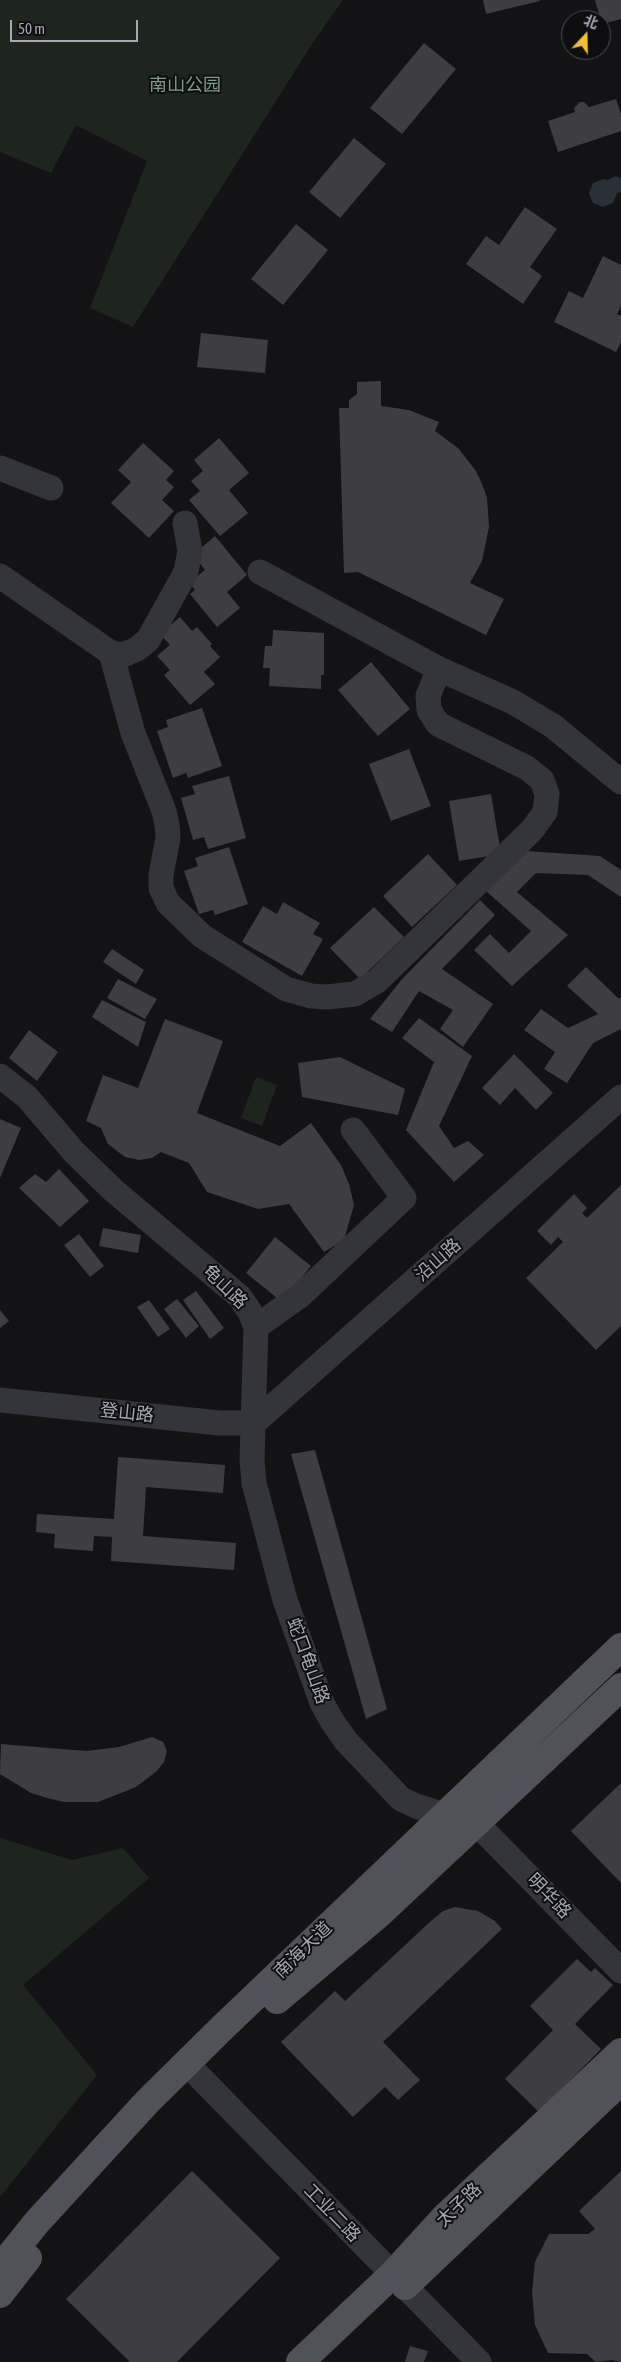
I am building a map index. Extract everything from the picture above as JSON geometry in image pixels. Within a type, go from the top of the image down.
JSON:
[{"type":"main road","name":"南海大道","points":[[0,2268],[82,2171],[192,2069],[444,1816],[621,1647]]},
{"type":"main road","name":"南海大道","points":[[0,2294],[48,2232],[192,2069],[379,1914],[621,1687]]},
{"type":"main road","name":"太子路","points":[[325,2362],[399,2280],[445,2218],[621,2052]]},
{"type":"main road","name":"太子路","points":[[300,2362],[399,2280],[621,2081]]},
{"type":"street","points":[[0,468],[52,488]]},
{"type":"street","points":[[0,576],[111,654],[123,655],[137,649],[148,640],[186,572],[190,551],[185,523]]},
{"type":"street","points":[[260,572],[439,669],[480,685],[553,726],[621,782]]},
{"type":"street","points":[[111,654],[133,733],[167,825],[168,838],[161,875],[161,888],[168,903],[202,936],[286,989],[311,996],[327,997],[355,994],[377,981],[532,830],[545,812],[547,794],[542,780],[527,768],[438,724],[429,710],[428,696],[439,669]]},
{"type":"street","name":"龟山路","points":[[0,1076],[27,1097],[74,1152],[113,1190],[240,1297],[250,1312],[256,1327],[254,1423]]},
{"type":"street","name":"沿山路","points":[[254,1423],[621,1097]]},
{"type":"street","points":[[256,1327],[301,1295],[404,1198],[353,1130]]},
{"type":"street","name":"登山路","points":[[0,1400],[212,1423],[254,1423]]},
{"type":"street","name":"蛇口龟山路","points":[[254,1423],[254,1483],[285,1600],[322,1703],[346,1741],[401,1799],[444,1816],[474,1824]]},
{"type":"street","name":"明华路","points":[[474,1824],[498,1843],[621,1971]]},
{"type":"street","name":"工业二路","points":[[192,2069],[478,2362]]},
{"type":"green space","name":"南山公园","points":[[0,0],[343,0],[312,44],[133,327],[90,308],[147,161],[76,125],[51,173],[0,152]]},
{"type":"green space","points":[[256,1077],[277,1085],[262,1126],[241,1118]]},
{"type":"green space","points":[[0,1838],[72,1860],[123,1848],[149,1878],[23,1985],[97,2075],[0,2197]]},
{"type":"shaded area","points":[[615,176],[621,178],[621,192],[617,193],[613,203],[603,207],[593,203],[589,193],[593,183],[603,179],[608,180]]},
{"type":"building","points":[[483,0],[540,0],[540,1],[486,14]]},
{"type":"building","points":[[595,0],[621,0],[621,19],[611,22],[611,10],[598,10]]},
{"type":"building","points":[[424,43],[456,69],[402,134],[370,108]]},
{"type":"building","points":[[616,99],[621,114],[621,131],[558,152],[548,121],[575,112],[574,108],[580,102],[584,102],[589,107]]},
{"type":"building","points":[[354,138],[386,164],[340,218],[309,192]]},
{"type":"building","points":[[525,207],[557,229],[530,267],[542,276],[523,304],[466,264],[486,236],[499,245]]},
{"type":"building","points":[[296,224],[328,250],[283,305],[251,279]]},
{"type":"building","points":[[603,256],[621,265],[621,306],[617,314],[621,316],[621,342],[616,352],[554,322],[569,291],[583,298]]},
{"type":"building","points":[[201,333],[268,340],[265,373],[197,367]]},
{"type":"building","points":[[381,381],[381,406],[409,410],[439,422],[435,431],[458,448],[476,471],[482,484],[487,498],[489,527],[482,561],[470,583],[504,599],[486,635],[358,572],[344,573],[339,408],[349,408],[349,400],[357,394],[357,382]]},
{"type":"building","points":[[219,438],[249,473],[229,490],[248,513],[220,536],[189,500],[200,491],[191,481],[203,471],[194,460]]},
{"type":"building","points":[[143,443],[174,471],[166,480],[174,487],[162,500],[174,511],[149,538],[111,503],[131,482],[118,470]]},
{"type":"building","points":[[215,536],[247,575],[227,592],[240,608],[217,627],[190,594],[195,590],[189,583],[205,570],[193,555]]},
{"type":"building","points":[[180,617],[192,631],[197,627],[212,644],[210,646],[220,657],[204,672],[215,684],[190,705],[164,675],[170,670],[157,656],[170,645],[160,634]]},
{"type":"building","points":[[273,630],[324,633],[324,675],[321,675],[321,689],[269,686],[270,668],[263,668],[265,646],[272,646]]},
{"type":"building","points":[[371,662],[410,709],[378,736],[338,690]]},
{"type":"building","points":[[202,708],[222,766],[188,778],[186,773],[173,778],[157,731],[168,727],[166,720]]},
{"type":"building","points":[[409,749],[431,806],[391,821],[369,764]]},
{"type":"building","points":[[229,776],[246,838],[208,849],[204,837],[193,840],[181,798],[195,794],[192,786]]},
{"type":"building","points":[[491,794],[501,854],[459,861],[449,801]]},
{"type":"building","points":[[229,847],[248,904],[215,915],[213,910],[199,914],[184,871],[198,866],[195,858]]},
{"type":"building","points":[[526,851],[600,856],[621,870],[621,897],[588,875],[536,873],[517,892],[568,935],[512,986],[474,950],[490,934],[509,953],[531,931],[486,891]]},
{"type":"building","points":[[428,854],[457,885],[412,927],[383,896]]},
{"type":"building","points":[[480,900],[495,915],[442,969],[493,1004],[463,1047],[440,1029],[453,1010],[419,991],[392,1032],[370,1019],[403,978]]},
{"type":"building","points":[[283,902],[320,923],[313,934],[323,939],[302,976],[242,942],[263,906],[277,914]]},
{"type":"building","points":[[374,907],[404,937],[360,979],[330,948]]},
{"type":"building","points":[[112,949],[144,970],[136,984],[103,962]]},
{"type":"building","points":[[586,967],[619,999],[621,997],[621,1029],[593,1043],[567,1083],[544,1069],[555,1052],[524,1030],[541,1009],[568,1028],[598,1014],[567,986]]},
{"type":"building","points":[[118,979],[157,999],[145,1019],[107,998]]},
{"type":"building","points":[[102,1000],[146,1022],[138,1047],[92,1017]]},
{"type":"building","points":[[419,1018],[472,1056],[439,1126],[454,1148],[468,1141],[484,1155],[454,1182],[406,1130],[434,1062],[402,1038]]},
{"type":"building","points":[[165,1019],[223,1041],[197,1113],[280,1146],[311,1123],[341,1165],[349,1184],[354,1205],[344,1240],[324,1252],[289,1204],[258,1209],[207,1192],[189,1163],[161,1152],[152,1158],[139,1160],[125,1157],[108,1144],[101,1128],[86,1121],[103,1075],[138,1088]]},
{"type":"building","points":[[29,1030],[58,1052],[37,1081],[9,1058]]},
{"type":"building","points":[[514,1054],[553,1093],[536,1110],[515,1088],[500,1105],[482,1088]]},
{"type":"building","points":[[340,1057],[405,1089],[398,1115],[302,1097],[298,1063]]},
{"type":"building","points":[[0,1119],[21,1128],[0,1178]]},
{"type":"building","points":[[59,1169],[89,1201],[60,1227],[19,1188],[35,1174],[46,1182]]},
{"type":"building","points":[[621,1185],[621,1326],[596,1350],[526,1278],[563,1242],[558,1237],[551,1245],[537,1231],[574,1194],[587,1208],[582,1213],[587,1218]]},
{"type":"building","points":[[103,1228],[141,1235],[138,1253],[99,1246]]},
{"type":"building","points":[[79,1234],[104,1266],[90,1277],[64,1245]]},
{"type":"building","points":[[275,1237],[311,1266],[282,1302],[246,1273]]},
{"type":"building","points":[[196,1291],[224,1328],[210,1339],[183,1300]]},
{"type":"building","points":[[177,1299],[199,1326],[186,1338],[164,1309]]},
{"type":"building","points":[[149,1300],[170,1329],[158,1337],[137,1307]]},
{"type":"building","points":[[0,1310],[9,1321],[0,1328]]},
{"type":"building","points":[[315,1450],[387,1709],[366,1719],[291,1454]]},
{"type":"building","points":[[118,1457],[225,1465],[223,1493],[146,1487],[143,1536],[236,1543],[234,1570],[111,1561],[112,1537],[94,1536],[93,1551],[54,1548],[55,1534],[36,1532],[37,1514],[114,1519]]},
{"type":"building","points":[[152,1737],[163,1742],[167,1751],[164,1762],[157,1771],[136,1787],[98,1802],[64,1802],[47,1798],[31,1793],[0,1774],[1,1744],[86,1751],[119,1747]]},
{"type":"building","points":[[621,1783],[621,1883],[571,1831]]},
{"type":"building","points":[[455,1907],[478,1911],[495,1921],[502,1929],[383,2042],[420,2080],[398,2100],[385,2087],[353,2117],[281,2042],[335,1991],[345,2001],[431,1921],[443,1911]]},
{"type":"building","points":[[577,1959],[591,1972],[595,1968],[613,1985],[575,2024],[601,2049],[539,2112],[505,2079],[553,2030],[530,2006]]},
{"type":"building","points":[[192,2171],[280,2258],[177,2362],[130,2362],[66,2299]]},
{"type":"building","points":[[621,2171],[621,2362],[612,2360],[596,2362],[587,2354],[548,2353],[535,2325],[532,2293],[535,2262],[549,2234],[588,2234],[595,2229],[579,2211]]},
{"type":"building","points":[[410,2346],[428,2351],[424,2362],[405,2362]]}]
